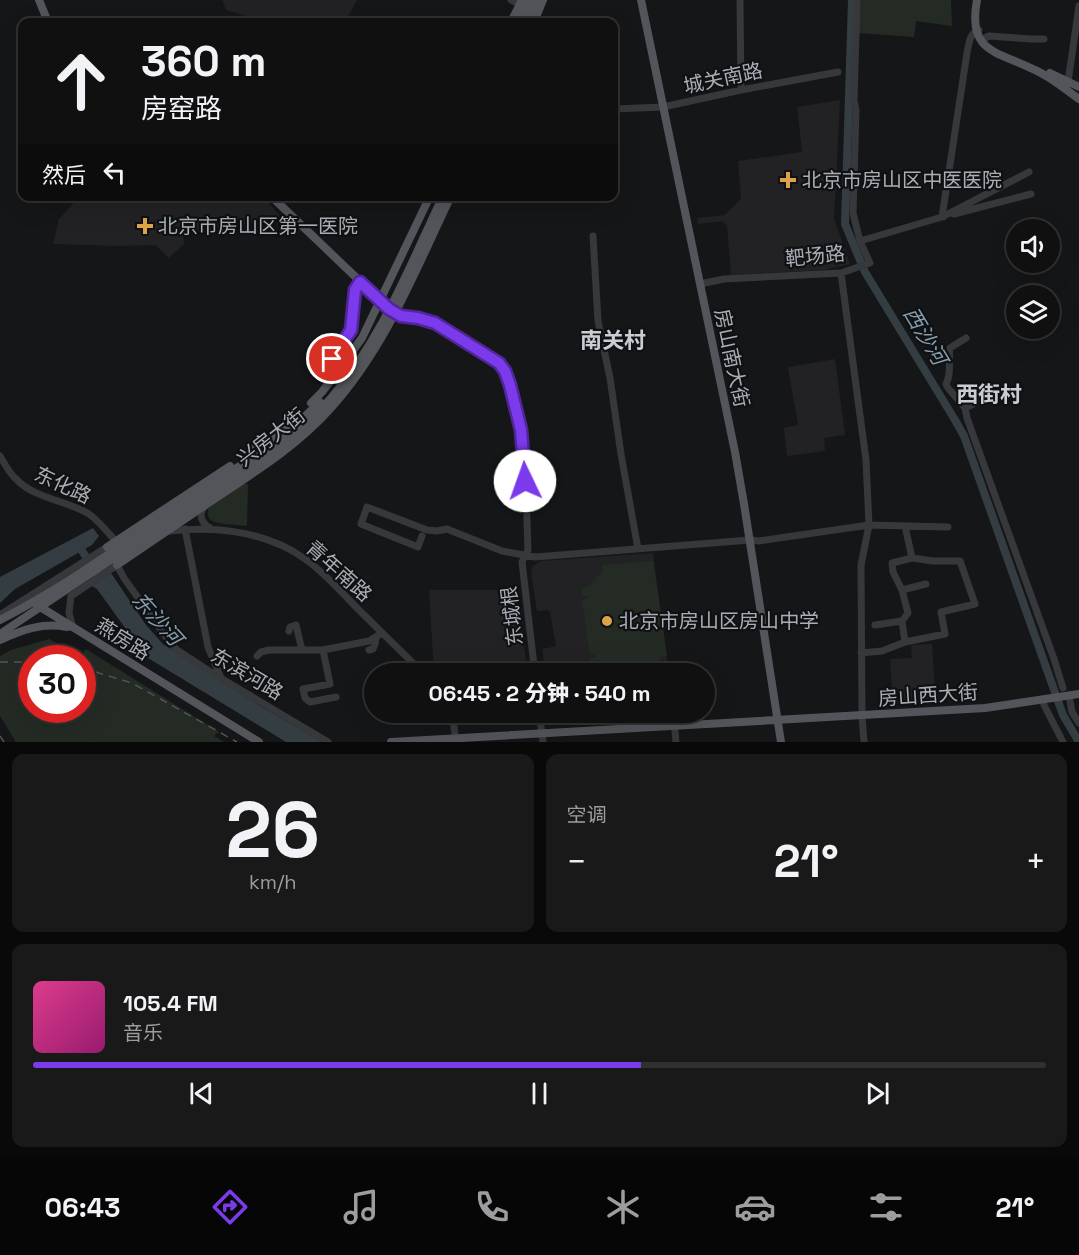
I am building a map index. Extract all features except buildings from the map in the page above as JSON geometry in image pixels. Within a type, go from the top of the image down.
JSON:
[{"type":"main road","points":[[39,0],[46,18]]},
{"type":"main road","points":[[525,18],[536,0]]},
{"type":"main road","points":[[536,18],[543,0]]},
{"type":"main road","name":"房山南大街","points":[[640,0],[735,452],[781,742]]},
{"type":"main road","points":[[978,0],[974,17],[977,30],[981,40],[990,50],[1041,73],[1079,99]]},
{"type":"main road","points":[[523,18],[524,1]]},
{"type":"main road","points":[[513,18],[524,1]]},
{"type":"main road","points":[[977,30],[983,39],[996,50],[1079,87]]},
{"type":"main road","points":[[276,201],[387,307]]},
{"type":"main road","points":[[0,633],[36,605],[113,553],[164,509],[249,453],[300,414],[322,392],[387,307],[407,246],[428,201]]},
{"type":"main road","name":"兴房大街","points":[[113,553],[166,531],[254,473],[315,424],[338,399],[372,354],[387,307],[435,201]]},
{"type":"main road","name":"兴房大街","points":[[387,307],[440,201]]},
{"type":"main road","name":"兴房大街","points":[[113,553],[143,539],[272,451],[331,399],[357,359],[448,201]]},
{"type":"main road","points":[[407,246],[416,242]]},
{"type":"main road","points":[[356,346],[357,359],[372,354]]},
{"type":"main road","name":"兴房大街","points":[[113,553],[278,440],[327,394],[357,359]]},
{"type":"main road","points":[[338,399],[343,382]]},
{"type":"main road","points":[[254,473],[272,451]]},
{"type":"main road","points":[[164,509],[178,507]]},
{"type":"main road","points":[[143,539],[166,531]]},
{"type":"main road","points":[[0,620],[36,605]]},
{"type":"main road","name":"燕房路","points":[[36,605],[259,742]]},
{"type":"main road","points":[[0,640],[36,627],[53,625],[74,628]]},
{"type":"main road","name":"房山西大街","points":[[542,738],[675,725],[1008,711],[1079,694]]},
{"type":"main road","points":[[391,742],[542,738]]},
{"type":"main road","points":[[478,742],[542,738]]},
{"type":"street","points":[[511,0],[524,1]]},
{"type":"street","points":[[740,0],[741,90]]},
{"type":"street","points":[[857,0],[853,213],[860,241]]},
{"type":"street","points":[[1068,82],[1079,6]]},
{"type":"street","points":[[977,30],[970,38],[967,53],[942,217],[1031,194]]},
{"type":"street","points":[[983,39],[989,36],[1044,39]]},
{"type":"street","name":"城关南路","points":[[618,109],[663,107],[838,72]]},
{"type":"street","name":"靶场路","points":[[700,284],[724,279],[841,273],[853,269],[870,263],[860,241],[942,217],[1029,172]]},
{"type":"street","points":[[592,236],[598,321],[610,378],[638,549]]},
{"type":"street","points":[[841,273],[866,460],[868,525],[861,565],[864,742]]},
{"type":"street","points":[[321,374],[351,330],[355,290],[360,282]]},
{"type":"street","name":"东城根","points":[[387,307],[401,316],[435,323],[499,363],[505,371],[521,430],[524,458],[528,550],[522,562],[534,663]]},
{"type":"street","points":[[966,338],[950,348],[948,357],[950,377],[946,384],[965,408],[1072,712],[1079,723]]},
{"type":"street","points":[[965,408],[983,399]]},
{"type":"street","name":"东化路","points":[[0,456],[15,479],[29,490],[89,514],[97,521],[113,553]]},
{"type":"street","points":[[207,504],[201,511],[201,518],[212,530]]},
{"type":"street","points":[[422,537],[418,547],[361,524],[368,507],[427,530],[447,529],[502,551],[535,557],[759,541],[868,525],[948,527]]},
{"type":"street","points":[[905,526],[912,558]]},
{"type":"street","points":[[184,529],[208,647],[221,678]]},
{"type":"street","name":"青年南路","points":[[166,531],[212,530],[258,536],[297,554],[316,567],[379,635],[411,663]]},
{"type":"street","points":[[0,615],[76,580],[113,553]]},
{"type":"street","name":"东滨河路","points":[[113,553],[124,578],[177,650],[328,742]]},
{"type":"street","points":[[861,653],[882,651],[905,642],[945,634],[941,612],[975,604],[960,561],[912,558],[892,563],[908,613],[902,621],[875,625]]},
{"type":"street","points":[[74,628],[69,614],[76,580]]},
{"type":"street","points":[[902,590],[926,584]]},
{"type":"street","points":[[902,621],[905,642]]},
{"type":"street","points":[[289,631],[290,627],[296,625],[302,650]]},
{"type":"street","points":[[257,656],[269,650],[323,650],[369,641],[379,635]]},
{"type":"street","points":[[369,650],[373,649],[379,635]]},
{"type":"street","points":[[323,650],[330,684],[303,689],[304,698],[310,702],[336,697]]},
{"type":"street","points":[[1048,702],[1064,742]]},
{"type":"street","points":[[454,723],[456,740]]},
{"type":"street","points":[[540,723],[542,738]]},
{"type":"street","points":[[675,725],[676,742]]},
{"type":"shaded area","points":[[222,0],[357,0],[347,18],[253,18],[226,10]]},
{"type":"shaded area","points":[[860,0],[951,0],[952,26],[916,21],[914,37],[858,33]]},
{"type":"shaded area","name":"北京市房山区中医医院","points":[[840,100],[834,219],[850,264],[824,270],[731,275],[727,226],[723,221],[698,224],[697,218],[725,215],[741,199],[738,161],[802,152],[797,107]]},
{"type":"shaded area","name":"北京市房山区第一医院","points":[[75,201],[267,201],[284,220],[183,231],[184,244],[169,258],[155,245],[53,244],[59,219]]},
{"type":"shaded area","points":[[835,359],[845,435],[824,438],[825,451],[787,456],[784,428],[798,425],[788,367]]},
{"type":"shaded area","points":[[244,483],[248,484],[247,526],[211,520],[208,516],[208,508]]},
{"type":"shaded area","points":[[93,528],[99,536],[92,545],[15,589],[0,603],[0,577]]},
{"type":"shaded area","name":"北京市房山区房山中学","points":[[653,553],[668,663],[544,663],[542,649],[556,646],[550,612],[548,610],[537,611],[531,572],[533,566],[541,561]]},
{"type":"shaded area","points":[[653,561],[667,656],[660,657],[661,663],[591,663],[590,659],[595,657],[595,654],[590,655],[582,600],[588,596],[582,596],[582,588],[589,586],[603,571],[602,565]]},
{"type":"shaded area","points":[[111,573],[146,625],[163,644],[322,742],[286,742],[148,658],[97,589],[92,586]]},
{"type":"shaded area","points":[[429,590],[515,590],[526,663],[433,663]]},
{"type":"shaded area","points":[[49,639],[60,645],[28,645]]},
{"type":"shaded area","points":[[932,644],[936,702],[893,704],[890,659],[912,658],[911,645]]},
{"type":"shaded area","points":[[18,648],[18,723],[96,723],[96,655],[219,732],[214,736],[224,742],[16,742],[0,716],[0,656]]},
{"type":"waterway","name":"西沙河","points":[[852,0],[845,224],[865,272],[964,436],[1063,715],[1079,742]]},
{"type":"waterway","name":"东沙河","points":[[75,547],[78,545],[108,589]]},
{"type":"railway","points":[[0,662],[18,662]]},
{"type":"railway","points":[[96,672],[132,683],[237,742]]},
{"type":"railway","points":[[0,736],[4,742]]},
{"type":"place","name":"北京市房山区中医医院","points":[[788,180]]},
{"type":"place","name":"北京市房山区第一医院","points":[[145,226]]},
{"type":"place","name":"北京市房山区房山中学","points":[[607,621]]},
{"type":"district","name":"南关村","points":[[613,340]]},
{"type":"district","name":"西街村","points":[[989,394]]},
{"type":"route","points":[[332,359],[351,330],[355,290],[360,282],[389,309],[401,316],[435,323],[448,330],[499,363],[505,371],[521,430],[525,481]]}]
